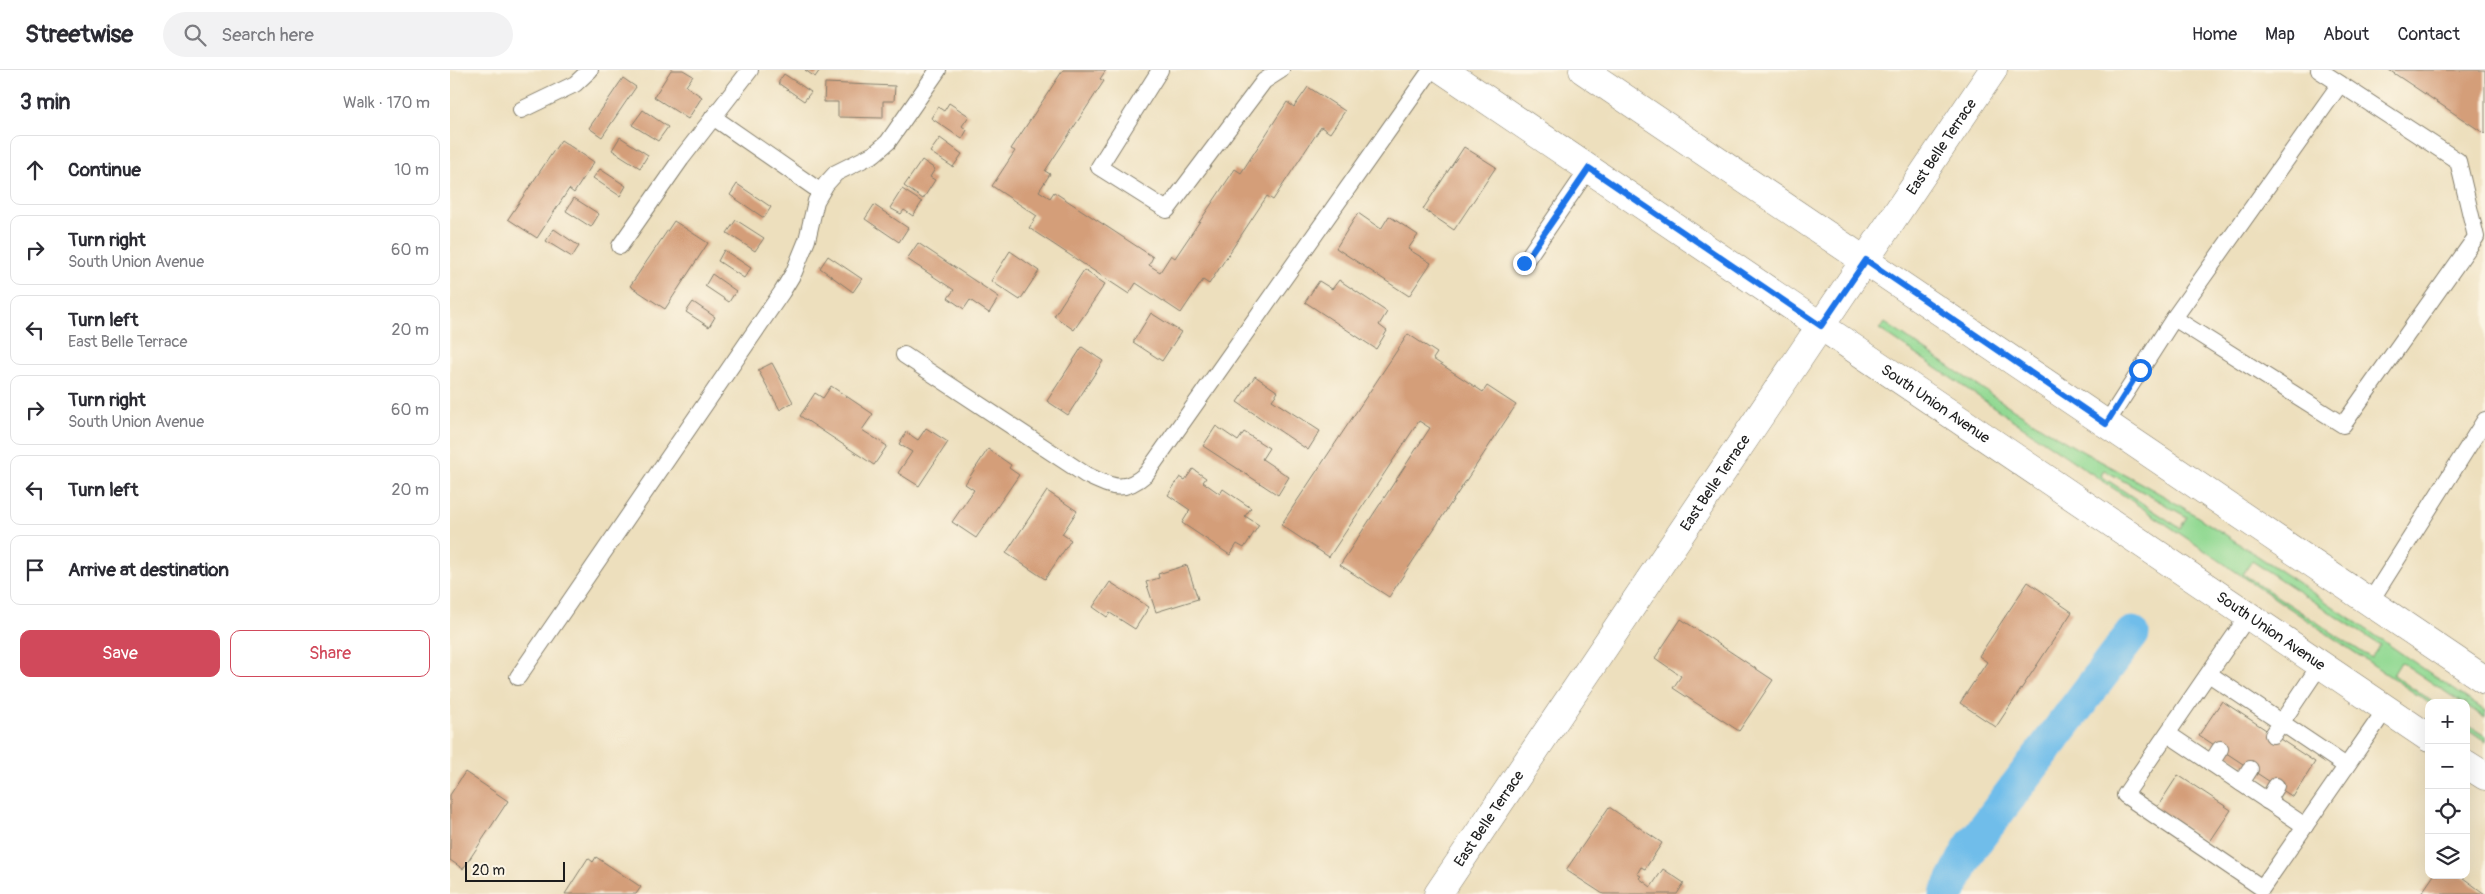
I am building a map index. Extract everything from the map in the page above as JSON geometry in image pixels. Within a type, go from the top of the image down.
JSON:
[{"type":"main road","name":"South Union Avenue","points":[[1443,70],[2425,735]]},
{"type":"main road","points":[[1584,70],[2485,680]]},
{"type":"main road","name":"East Belle Terrace","points":[[1438,894],[1993,70]]},
{"type":"main road","points":[[2470,767],[2485,776]]},
{"type":"lane","points":[[520,110],[575,84],[590,70]]},
{"type":"lane","points":[[620,246],[713,117],[750,70]]},
{"type":"lane","points":[[518,677],[782,292],[794,272],[807,240],[816,201],[821,192],[836,173],[874,154],[888,142],[938,70]]},
{"type":"lane","points":[[1160,70],[1099,166],[1167,210],[1264,81],[1281,70]]},
{"type":"lane","points":[[904,355],[1086,475],[1102,483],[1120,487],[1134,484],[1146,474],[1431,70]]},
{"type":"lane","points":[[2174,318],[2343,425],[2476,237],[2458,161],[2319,70]]},
{"type":"lane","points":[[2106,424],[2174,318],[2340,84]]},
{"type":"lane","points":[[713,117],[821,192]]},
{"type":"lane","points":[[1524,263],[1589,168]]},
{"type":"lane","points":[[2370,602],[2485,420]]},
{"type":"lane","points":[[2248,616],[2125,795],[2262,888],[2386,709]]},
{"type":"lane","points":[[2277,729],[2320,665]]},
{"type":"lane","points":[[2209,674],[2248,709],[2277,729],[2303,746],[2346,766]]},
{"type":"lane","points":[[2168,734],[2304,826]]},
{"type":"lane","points":[[2211,763],[2220,750]]},
{"type":"lane","points":[[2241,784],[2250,769]]},
{"type":"lane","points":[[2266,801],[2276,786]]},
{"type":"green space","points":[[1885,323],[2047,431],[2187,510],[2337,609],[2468,699],[2456,699],[2401,662],[2393,675],[2428,699],[2425,700],[1879,329]],"holes":[[[2104,470],[2187,517],[2180,528],[2101,476]],[[2252,561],[2380,645],[2371,658],[2243,574]]]},
{"type":"green space","points":[[2470,701],[2485,711],[2485,718],[2470,708]]},
{"type":"green space","points":[[2470,727],[2485,736],[2485,742],[2470,732]]},
{"type":"building","points":[[671,70],[683,70],[693,76],[686,86],[702,97],[688,119],[654,97]]},
{"type":"building","points":[[805,70],[820,70],[815,77]]},
{"type":"building","points":[[1063,70],[1106,70],[1100,79],[1104,81],[1045,171],[1050,174],[1039,191],[1050,198],[1054,192],[1153,257],[1149,265],[1160,272],[1171,255],[1175,258],[1235,169],[1241,173],[1287,102],[1294,107],[1308,87],[1345,111],[1330,133],[1321,127],[1273,200],[1267,196],[1209,284],[1203,280],[1181,313],[1136,283],[1129,294],[1029,228],[1037,216],[992,186],[1015,151],[1011,149]]},
{"type":"building","points":[[2389,70],[2485,70],[2485,134]]},
{"type":"building","points":[[784,74],[811,92],[804,101],[778,83]]},
{"type":"building","points":[[623,78],[636,87],[602,137],[589,128]]},
{"type":"building","points":[[825,83],[895,86],[894,101],[883,101],[883,118],[838,117],[838,102],[824,102]]},
{"type":"building","points":[[949,103],[969,116],[962,126],[967,130],[962,139],[931,118],[938,107],[944,111]]},
{"type":"building","points":[[643,110],[668,127],[658,141],[632,125]]},
{"type":"building","points":[[620,137],[648,155],[640,168],[612,150]]},
{"type":"building","points":[[940,138],[962,154],[953,167],[930,152]]},
{"type":"building","points":[[561,140],[594,162],[574,193],[569,189],[537,238],[508,219]]},
{"type":"building","points":[[1464,147],[1496,167],[1454,230],[1423,209]]},
{"type":"building","points":[[922,160],[935,169],[930,177],[935,180],[923,199],[904,186]]},
{"type":"building","points":[[600,169],[626,186],[620,196],[593,178]]},
{"type":"building","points":[[737,184],[771,207],[764,218],[730,195]]},
{"type":"building","points":[[902,189],[922,202],[913,216],[904,210],[901,214],[890,208]]},
{"type":"building","points":[[574,198],[599,214],[591,227],[566,211]]},
{"type":"building","points":[[874,205],[908,228],[899,242],[865,219]]},
{"type":"building","points":[[1358,213],[1381,229],[1389,216],[1418,235],[1408,249],[1431,263],[1409,296],[1336,248]]},
{"type":"building","points":[[736,220],[764,238],[755,251],[727,233]]},
{"type":"building","points":[[674,221],[708,243],[665,309],[630,286]]},
{"type":"building","points":[[554,229],[579,246],[572,257],[546,241]]},
{"type":"building","points":[[918,243],[999,297],[989,313],[970,300],[964,309],[948,298],[954,290],[907,259]]},
{"type":"building","points":[[724,250],[751,268],[744,278],[718,261]]},
{"type":"building","points":[[1010,251],[1039,271],[1020,300],[991,281]]},
{"type":"building","points":[[828,256],[862,279],[853,292],[820,268]]},
{"type":"building","points":[[1084,270],[1105,284],[1074,330],[1054,316]]},
{"type":"building","points":[[712,274],[736,291],[729,302],[705,286]]},
{"type":"building","points":[[1339,280],[1387,312],[1379,325],[1387,331],[1376,349],[1305,302],[1319,281],[1332,289]]},
{"type":"building","points":[[693,302],[715,317],[709,327],[686,312]]},
{"type":"building","points":[[1151,313],[1181,332],[1162,361],[1133,342]]},
{"type":"building","points":[[1408,334],[1437,353],[1433,359],[1483,392],[1487,386],[1516,405],[1389,597],[1340,565],[1430,428],[1419,421],[1329,557],[1281,525]]},
{"type":"building","points":[[1082,347],[1103,361],[1068,415],[1047,401]]},
{"type":"building","points":[[772,363],[793,402],[780,410],[758,370]]},
{"type":"building","points":[[1255,376],[1278,392],[1272,400],[1320,431],[1308,450],[1237,402]]},
{"type":"building","points":[[831,386],[873,414],[862,430],[887,446],[874,465],[800,416],[815,393],[823,398]]},
{"type":"building","points":[[1216,426],[1238,441],[1244,432],[1269,448],[1262,459],[1289,477],[1278,495],[1203,446]]},
{"type":"building","points":[[926,428],[948,442],[919,486],[898,473],[912,452],[899,444],[906,432],[918,440]]},
{"type":"building","points":[[988,449],[1011,465],[1009,468],[1019,475],[976,538],[952,522],[974,490],[965,484]]},
{"type":"building","points":[[1193,469],[1206,478],[1203,482],[1220,494],[1223,489],[1251,508],[1245,516],[1259,525],[1244,548],[1237,544],[1230,555],[1182,523],[1190,510],[1168,495],[1180,477],[1185,480]]},
{"type":"building","points":[[1047,491],[1077,511],[1062,534],[1071,540],[1045,579],[1006,553]]},
{"type":"building","points":[[1187,565],[1198,599],[1156,612],[1146,582],[1159,578],[1158,574]]},
{"type":"building","points":[[1110,582],[1149,607],[1135,629],[1110,613],[1107,617],[1093,607]]},
{"type":"building","points":[[2028,582],[2072,612],[1996,727],[1960,703],[1987,662],[1979,656]]},
{"type":"building","points":[[1681,619],[1773,680],[1739,731],[1673,688],[1681,676],[1655,658]]},
{"type":"building","points":[[2222,701],[2315,762],[2293,797],[2199,735]]},
{"type":"building","points":[[465,772],[508,801],[463,869],[450,860],[450,795]]},
{"type":"building","points":[[2178,775],[2231,810],[2209,843],[2156,809]]},
{"type":"building","points":[[1609,807],[1662,843],[1645,869],[1641,867],[1637,874],[1641,876],[1639,878],[1651,887],[1663,869],[1684,883],[1677,894],[1603,894],[1566,870]]},
{"type":"building","points":[[596,857],[641,887],[636,894],[565,894],[588,858],[593,862]]},
{"type":"building","points":[[2431,879],[2464,879],[2485,894],[2421,894]]},
{"type":"waterway","points":[[1947,894],[1970,848],[2132,634]]},
{"type":"route","points":[[1524,263],[1589,168],[1821,326],[1866,260],[2106,424],[2140,370]]}]
